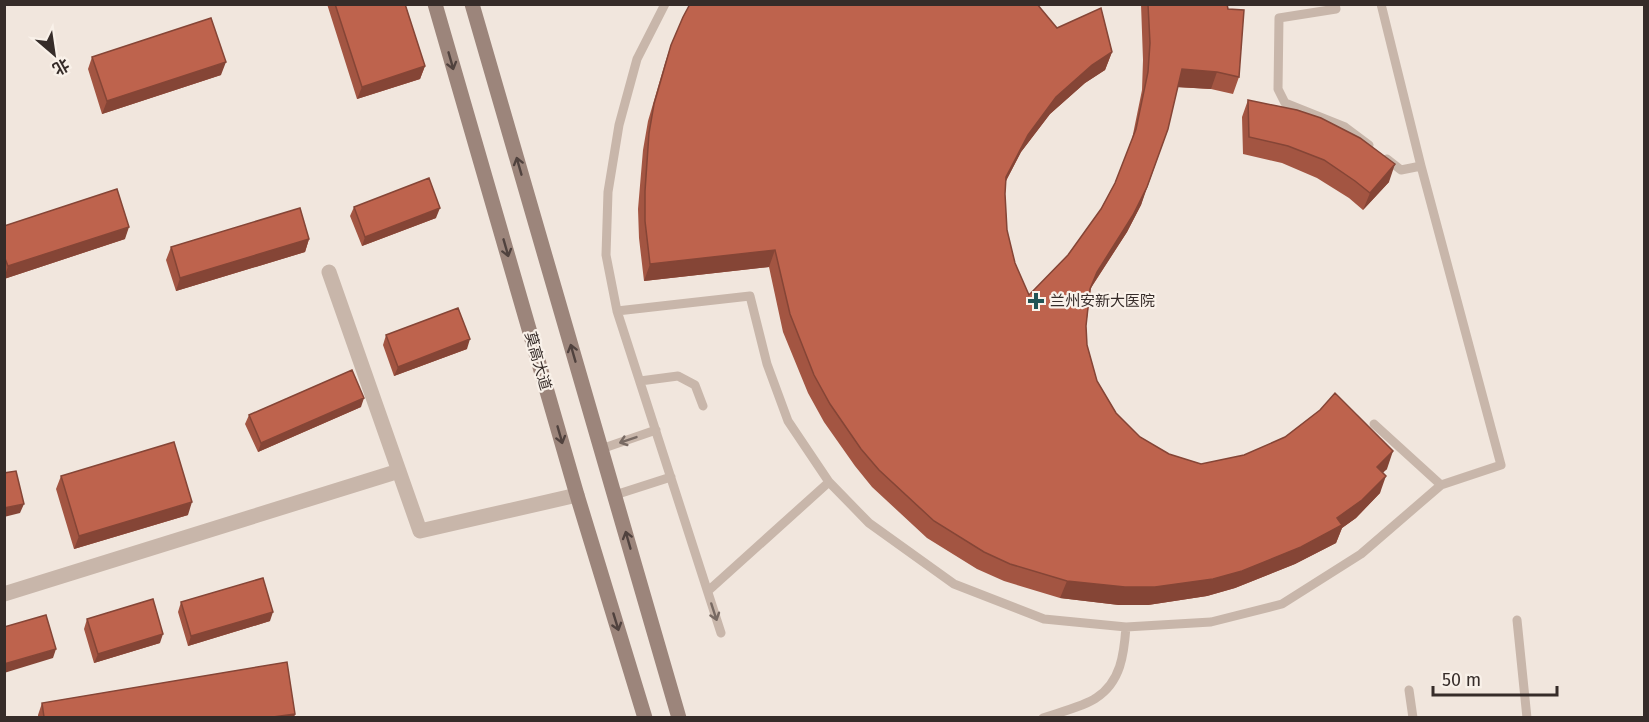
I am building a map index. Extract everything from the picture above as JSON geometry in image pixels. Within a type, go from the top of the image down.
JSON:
[{"type":"main road","name":"莫高大道","points":[[435,4],[577,495],[645,717]]},
{"type":"main road","points":[[472,4],[679,717]]},
{"type":"street","points":[[329,272],[420,531],[577,495]]},
{"type":"street","points":[[4,594],[399,471]]},
{"type":"lane","points":[[665,4],[637,59],[619,125],[608,192],[606,255],[617,312],[721,633]]},
{"type":"lane","points":[[1335,4],[1336,9],[1278,18],[1278,89],[1285,103],[1345,127],[1373,148]]},
{"type":"lane","points":[[617,312],[750,296],[767,364],[788,421],[829,482],[869,523],[954,584],[1044,619],[1126,627],[1211,622],[1282,604],[1361,554],[1441,485],[1501,465],[1421,166],[1381,4]]},
{"type":"lane","points":[[1382,156],[1401,170],[1421,166]]},
{"type":"lane","points":[[640,381],[678,376],[695,385],[703,406]]},
{"type":"lane","points":[[1374,424],[1441,485]]},
{"type":"lane","points":[[601,449],[656,430]]},
{"type":"lane","points":[[615,495],[671,477]]},
{"type":"lane","points":[[708,591],[829,482]]},
{"type":"lane","points":[[1517,620],[1527,717]]},
{"type":"lane","points":[[1043,717],[1096,699],[1116,678],[1123,656],[1126,627]]},
{"type":"lane","points":[[1409,690],[1413,717]]},
{"type":"building","points":[[335,4],[405,4],[425,66],[362,87]]},
{"type":"building","points":[[690,4],[1037,4],[1057,28],[1101,8],[1112,52],[1092,65],[1056,97],[1028,135],[1006,177],[1007,230],[1015,263],[1029,295],[1068,255],[1101,209],[1115,183],[1136,129],[1148,72],[1150,43],[1148,4],[1227,4],[1228,9],[1244,10],[1239,77],[1217,72],[1182,69],[1168,129],[1147,187],[1133,215],[1097,272],[1090,289],[1086,326],[1087,345],[1097,381],[1116,413],[1140,437],[1169,454],[1201,464],[1244,455],[1285,437],[1320,410],[1335,393],[1393,451],[1377,467],[1386,476],[1362,500],[1337,518],[1342,525],[1301,547],[1242,571],[1213,579],[1155,587],[1125,587],[1067,581],[1010,564],[984,552],[934,521],[879,470],[861,449],[830,404],[814,375],[790,314],[775,250],[650,264],[645,221],[649,133],[654,104],[671,45]]},
{"type":"building","points":[[211,18],[226,62],[107,101],[92,57]]},
{"type":"building","points":[[1248,100],[1297,110],[1321,118],[1360,138],[1395,164],[1370,193],[1324,160],[1288,146],[1249,137]]},
{"type":"building","points":[[429,178],[440,208],[365,237],[354,207]]},
{"type":"building","points":[[117,189],[129,227],[8,266],[4,256],[4,226]]},
{"type":"building","points":[[300,208],[309,239],[180,278],[171,247]]},
{"type":"building","points":[[458,308],[470,339],[398,367],[386,335]]},
{"type":"building","points":[[352,370],[364,398],[261,443],[249,415]]},
{"type":"building","points":[[174,442],[192,502],[79,536],[61,476]]},
{"type":"building","points":[[16,471],[24,504],[4,508],[4,473]]},
{"type":"building","points":[[263,578],[273,612],[191,636],[181,602]]},
{"type":"building","points":[[153,599],[163,634],[98,654],[87,619]]},
{"type":"building","points":[[46,615],[56,649],[4,664],[4,627]]},
{"type":"building","points":[[287,662],[295,714],[273,717],[44,717],[42,703]]},
{"type":"place","name":"兰州安新大医院","points":[[1036,301]]}]
